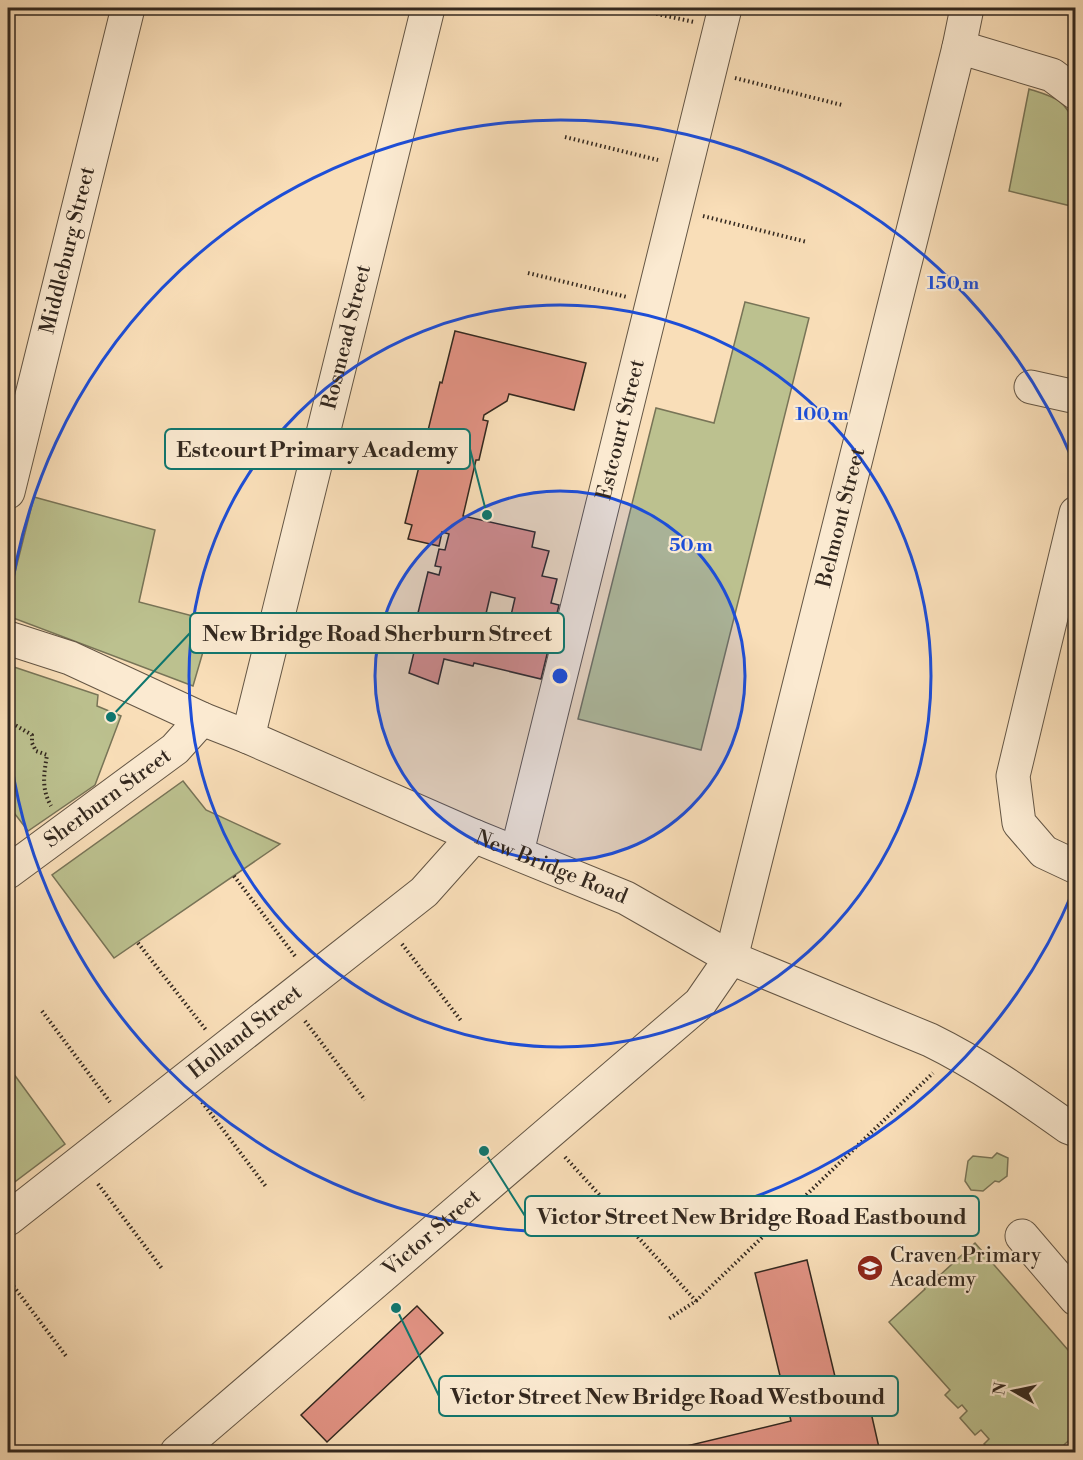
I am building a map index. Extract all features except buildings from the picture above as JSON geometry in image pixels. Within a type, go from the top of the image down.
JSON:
[{"type":"street","name":"Middleburg Street","points":[[8,492],[128,8]]},
{"type":"street","name":"Rosmead Street","points":[[248,736],[428,8]]},
{"type":"street","name":"Belmont Street","points":[[731,958],[967,8]]},
{"type":"street","name":"Estcourt Street","points":[[517,852],[722,18]]},
{"type":"street","points":[[959,47],[1052,75],[1076,93]]},
{"type":"street","points":[[1031,387],[1076,397]]},
{"type":"street","points":[[1076,513],[1013,776],[1019,823],[1044,852],[1076,867]]},
{"type":"street","name":"New Bridge Road","points":[[8,638],[70,658],[202,719],[248,736],[474,836],[626,898],[731,958],[956,1052],[1011,1086],[1068,1127],[1076,1130]]},
{"type":"street","name":"Sherburn Street","points":[[8,872],[175,749],[202,719]]},
{"type":"street","name":"Holland Street","points":[[8,1219],[424,892],[474,836]]},
{"type":"street","name":"Victor Street","points":[[177,1452],[700,1003],[731,958]]},
{"type":"street","points":[[1022,1236],[1076,1299]]},
{"type":"path","points":[[630,8],[722,18]]},
{"type":"path","points":[[709,72],[842,105]]},
{"type":"path","points":[[565,137],[686,166]]},
{"type":"path","points":[[675,208],[807,242]]},
{"type":"path","points":[[528,273],[652,303]]},
{"type":"path","points":[[8,721],[32,735],[32,743],[36,751],[47,755],[43,782],[46,797],[64,830]]},
{"type":"path","points":[[234,876],[365,1100]]},
{"type":"path","points":[[386,922],[462,1022]]},
{"type":"path","points":[[138,943],[222,1051]]},
{"type":"path","points":[[42,1011],[128,1125]]},
{"type":"path","points":[[668,1320],[696,1301],[956,1052]]},
{"type":"path","points":[[185,1080],[267,1188]]},
{"type":"path","points":[[546,1137],[696,1301]]},
{"type":"path","points":[[81,1162],[163,1270]]},
{"type":"path","points":[[8,1279],[66,1356]]},
{"type":"green space","points":[[1029,89],[1058,100],[1068,110],[1075,126],[1075,207],[1009,191]]},
{"type":"green space","points":[[745,302],[809,318],[701,750],[578,719],[656,408],[714,423]]},
{"type":"green space","points":[[34,497],[155,530],[139,602],[212,621],[193,686],[8,616],[8,600]]},
{"type":"green space","points":[[8,665],[98,695],[97,706],[121,716],[95,785],[28,831],[8,805]]},
{"type":"green space","points":[[183,781],[206,810],[280,844],[114,958],[52,875]]},
{"type":"green space","points":[[8,1066],[65,1144],[8,1187]]},
{"type":"green space","points":[[997,1153],[1008,1158],[1007,1176],[999,1182],[995,1181],[983,1191],[971,1190],[965,1181],[968,1161],[973,1156],[992,1158]]},
{"type":"green space","points":[[975,1243],[1075,1358],[1075,1435],[1056,1452],[992,1452],[984,1444],[989,1439],[981,1430],[975,1435],[960,1418],[967,1411],[962,1405],[958,1408],[945,1395],[950,1390],[889,1322],[925,1289],[922,1284],[935,1272],[939,1276]]},
{"type":"place","name":"Estcourt Primary Academy","points":[[487,515]]},
{"type":"place","name":"New Bridge Road Sherburn Street","points":[[111,717]]},
{"type":"place","name":"Victor Street New Bridge Road Eastbound","points":[[484,1151]]},
{"type":"place","name":"Craven Primary Academy","points":[[870,1268]]},
{"type":"place","name":"Victor Street New Bridge Road Westbound","points":[[396,1308]]}]
